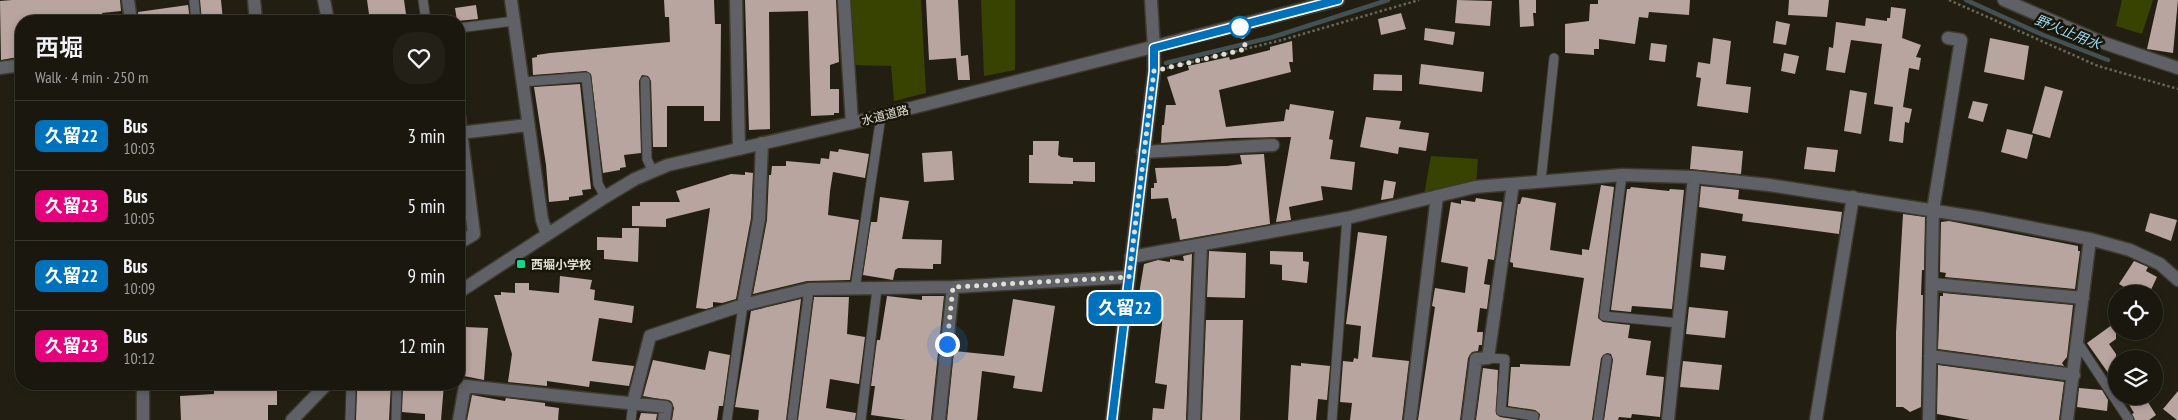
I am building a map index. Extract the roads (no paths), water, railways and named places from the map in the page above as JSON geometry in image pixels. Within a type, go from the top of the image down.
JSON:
[{"type":"street","points":[[128,0],[130,15]]},
{"type":"street","points":[[254,0],[255,15]]},
{"type":"street","points":[[324,0],[327,15]]},
{"type":"street","points":[[511,0],[542,220],[547,234]]},
{"type":"street","points":[[736,0],[740,149]]},
{"type":"street","points":[[844,0],[852,123]]},
{"type":"street","points":[[1112,420],[1130,257],[1154,71],[1151,0]]},
{"type":"street","name":"水道道路","points":[[465,288],[605,197],[652,170],[881,116],[1338,0]]},
{"type":"street","points":[[2004,0],[2101,42],[2178,68]]},
{"type":"street","points":[[1929,420],[1933,210],[1961,40],[1948,38]]},
{"type":"street","points":[[0,68],[15,67]]},
{"type":"street","points":[[465,132],[528,125]]},
{"type":"street","points":[[743,305],[759,219],[762,143]]},
{"type":"street","points":[[1143,152],[1273,145]]},
{"type":"street","points":[[465,169],[474,234],[465,239]]},
{"type":"street","points":[[1130,257],[1347,218],[1475,187],[1541,180],[1622,175],[1694,177],[1853,198],[1933,210],[2090,239],[2130,250],[2152,260],[2160,264],[2178,280]]},
{"type":"street","points":[[1668,420],[1694,177]]},
{"type":"street","points":[[1468,420],[1476,359],[1488,358],[1513,184]]},
{"type":"street","points":[[1410,420],[1437,196]]},
{"type":"street","points":[[1816,420],[1853,198]]},
{"type":"street","points":[[2067,420],[2090,239]]},
{"type":"street","points":[[1194,420],[1201,245]]},
{"type":"street","points":[[633,403],[650,336],[743,305],[809,289],[953,287],[1129,277]]},
{"type":"street","points":[[1933,284],[2083,298]]},
{"type":"street","points":[[939,420],[953,287]]},
{"type":"street","points":[[1930,356],[2074,375]]},
{"type":"street","points":[[465,386],[666,407],[664,420]]},
{"type":"street","points":[[143,390],[143,420]]},
{"type":"street","points":[[292,420],[321,390]]},
{"type":"street","points":[[459,420],[464,390]]},
{"type":"lane","points":[[194,0],[195,15]]},
{"type":"lane","points":[[423,0],[425,15]]},
{"type":"lane","points":[[465,27],[514,21]]},
{"type":"lane","points":[[1541,180],[1554,58]]},
{"type":"lane","points":[[522,82],[586,77],[598,184],[605,197]]},
{"type":"lane","points":[[645,81],[648,159],[652,170]]},
{"type":"lane","points":[[855,289],[881,116]]},
{"type":"lane","points":[[1622,175],[1604,316],[1678,323]]},
{"type":"lane","points":[[1332,420],[1347,218]]},
{"type":"lane","points":[[792,420],[809,289]]},
{"type":"lane","points":[[861,420],[877,289]]},
{"type":"lane","points":[[726,420],[743,305]]},
{"type":"lane","points":[[2078,343],[2129,420]]},
{"type":"lane","points":[[1488,358],[1505,359],[1501,411],[1534,416],[1534,420]]},
{"type":"lane","points":[[1598,420],[1607,359]]},
{"type":"lane","points":[[350,420],[351,390]]},
{"type":"lane","points":[[396,420],[397,390]]},
{"type":"lane","points":[[631,420],[633,403]]},
{"type":"waterway","name":"野火止用水","points":[[1166,63],[1273,37],[1388,0]]},
{"type":"waterway","name":"野火止用水","points":[[1966,0],[2043,35],[2108,60]]},
{"type":"place","name":"西堀小学校","points":[[521,264]]}]
